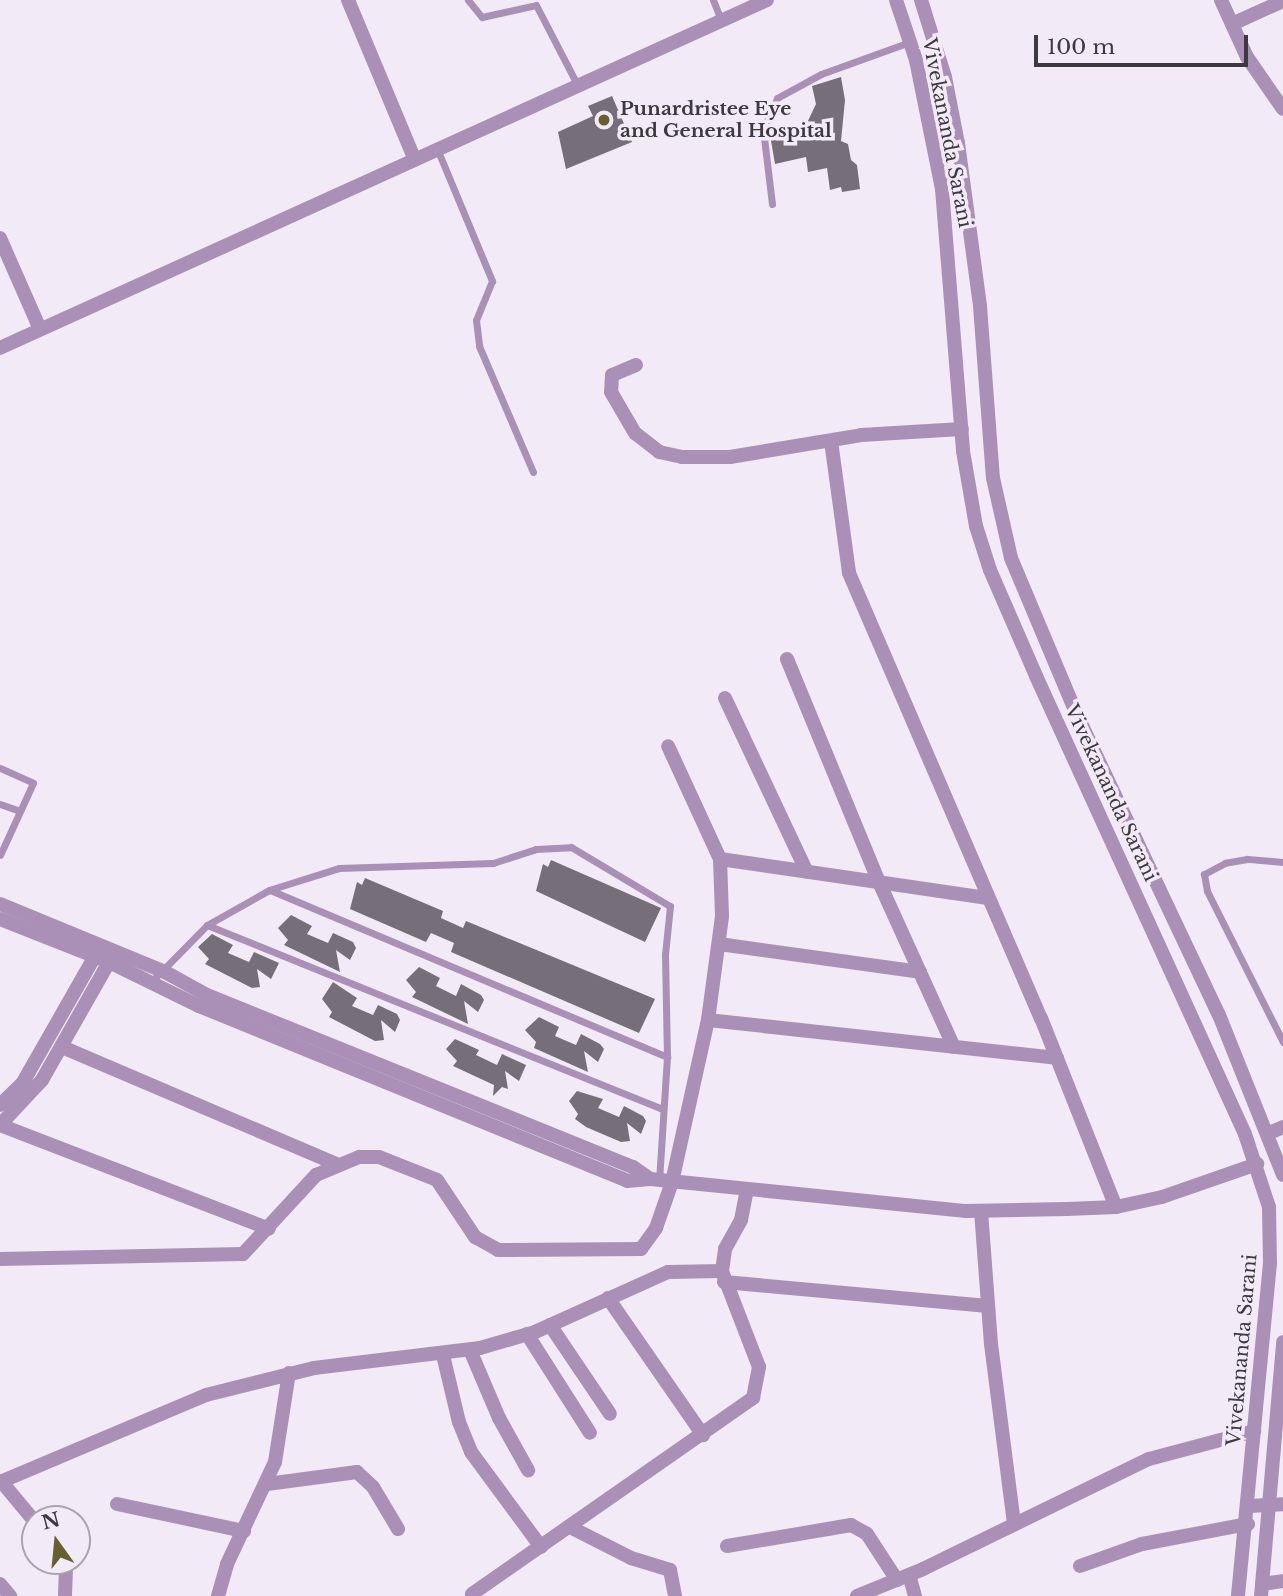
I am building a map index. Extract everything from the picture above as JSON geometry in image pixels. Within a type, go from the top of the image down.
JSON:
[{"type":"street","points":[[348,0],[415,160]]},
{"type":"street","points":[[0,348],[767,0]]},
{"type":"street","name":"Vivekananda Sarani","points":[[896,0],[910,42],[942,189],[962,429],[971,499],[990,570],[1257,1164],[1269,1207],[1270,1263],[1256,1395],[1250,1506],[1238,1596]]},
{"type":"street","name":"Vivekananda Sarani","points":[[921,0],[945,77],[958,143],[980,306],[993,478],[1011,558],[1134,837],[1214,1004],[1269,1133],[1283,1175]]},
{"type":"street","points":[[1221,0],[1247,57],[1283,109]]},
{"type":"street","points":[[1232,24],[1283,1]]},
{"type":"street","points":[[0,238],[40,329]]},
{"type":"street","points":[[636,365],[612,375],[611,392],[635,433],[659,452],[703,459],[898,431],[962,429]]},
{"type":"street","points":[[831,441],[849,573],[1057,1058],[1116,1207]]},
{"type":"street","points":[[787,659],[879,883],[954,1047]]},
{"type":"street","points":[[725,698],[807,872]]},
{"type":"street","points":[[0,1259],[216,1257],[243,1254],[269,1229],[316,1175],[336,1164],[379,1157],[437,1180],[475,1237],[498,1250],[642,1249],[656,1228],[660,1180],[708,1020],[723,896],[720,859],[668,746]]},
{"type":"street","points":[[1114,846],[1134,837]]},
{"type":"street","points":[[720,859],[988,898]]},
{"type":"street","points":[[0,904],[165,972],[207,995],[660,1180]]},
{"type":"street","points":[[5,920],[152,981],[198,1006],[627,1181],[660,1180],[981,1211],[1116,1207],[1162,1197],[1257,1164]]},
{"type":"street","points":[[719,944],[920,972]]},
{"type":"street","points":[[0,1105],[22,1084],[95,956]]},
{"type":"street","points":[[109,962],[62,1047],[26,1102],[0,1125],[269,1229]]},
{"type":"street","points":[[708,1020],[1057,1058]]},
{"type":"street","points":[[62,1047],[336,1164]]},
{"type":"street","points":[[1269,1133],[1283,1127]]},
{"type":"street","points":[[474,1595],[753,1398],[759,1384],[755,1350],[723,1276],[725,1249],[741,1220],[747,1190]]},
{"type":"street","points":[[981,1211],[988,1306],[1014,1524]]},
{"type":"street","points":[[21,1506],[0,1482],[151,1414],[289,1373],[470,1350],[550,1325],[668,1272],[988,1306]]},
{"type":"street","points":[[608,1298],[703,1435]]},
{"type":"street","points":[[550,1325],[610,1414]]},
{"type":"street","points":[[527,1334],[590,1433]]},
{"type":"street","name":"Vivekananda Sarani","points":[[1261,1590],[1276,1505],[1283,1342]]},
{"type":"street","points":[[470,1350],[499,1418],[528,1470]]},
{"type":"street","points":[[443,1355],[458,1422],[471,1452],[541,1547]]},
{"type":"street","points":[[218,1596],[227,1564],[267,1484],[281,1432],[289,1373]]},
{"type":"street","points":[[1256,1395],[1280,1380]]},
{"type":"street","points":[[857,1596],[903,1577],[1149,1459],[1254,1432]]},
{"type":"street","points":[[267,1484],[357,1472],[373,1487],[398,1530]]},
{"type":"street","points":[[117,1504],[244,1531]]},
{"type":"street","points":[[1250,1506],[1276,1505]]},
{"type":"street","points":[[1080,1566],[1142,1544],[1248,1524]]},
{"type":"street","points":[[727,1546],[851,1525],[867,1534],[903,1577],[915,1596]]},
{"type":"street","points":[[570,1527],[631,1558],[670,1570],[676,1596]]},
{"type":"street","points":[[65,1596],[66,1575]]},
{"type":"street","points":[[1261,1590],[1283,1581]]},
{"type":"street","points":[[0,1584],[10,1596]]},
{"type":"lane","points":[[468,0],[482,17],[533,2],[543,14],[579,87]]},
{"type":"lane","points":[[713,0],[722,21]]},
{"type":"lane","points":[[772,204],[763,130],[777,98],[821,74],[910,42]]},
{"type":"lane","points":[[438,151],[492,281],[476,320],[479,346],[533,472]]},
{"type":"lane","points":[[0,768],[33,783],[2,844],[0,855]]},
{"type":"lane","points":[[0,804],[20,811]]},
{"type":"lane","points":[[152,981],[165,972],[208,925],[269,890],[339,868],[493,863],[536,849],[571,847],[670,906],[666,954],[667,1057],[660,1180]]},
{"type":"lane","points":[[1283,862],[1247,859],[1225,863],[1204,874],[1207,891],[1283,1042]]},
{"type":"lane","points":[[269,890],[667,1057]]},
{"type":"lane","points":[[208,925],[663,1109]]},
{"type":"building","points":[[841,77],[845,100],[841,141],[848,144],[851,160],[857,165],[860,189],[842,192],[841,187],[830,190],[827,168],[808,172],[806,157],[775,164],[770,135],[806,125],[816,104],[812,86]]},
{"type":"building","points":[[612,96],[632,142],[566,169],[558,132],[593,116],[588,106]]},
{"type":"building","points":[[551,860],[661,908],[645,942],[536,891],[543,864],[548,867]]},
{"type":"building","points":[[365,878],[443,911],[441,918],[463,928],[466,921],[655,999],[639,1033],[451,952],[454,943],[431,933],[426,942],[350,909],[357,882],[362,885]]},
{"type":"building","points":[[291,915],[312,926],[307,934],[328,943],[333,933],[353,942],[356,948],[350,960],[336,950],[340,972],[284,945],[288,940],[278,928]]},
{"type":"building","points":[[212,934],[233,945],[228,953],[249,962],[254,952],[279,963],[271,979],[257,969],[260,987],[252,988],[205,964],[209,959],[198,947]]},
{"type":"building","points":[[419,967],[440,978],[436,986],[456,996],[461,984],[481,995],[484,1000],[478,1012],[464,1001],[468,1024],[412,997],[416,992],[406,980]]},
{"type":"building","points":[[333,982],[357,998],[352,1006],[373,1015],[378,1005],[397,1014],[400,1020],[395,1032],[381,1020],[384,1040],[375,1041],[329,1017],[332,1012],[322,999]]},
{"type":"building","points":[[539,1017],[559,1027],[555,1036],[576,1045],[581,1034],[600,1044],[604,1049],[598,1062],[584,1051],[588,1072],[534,1048],[536,1042],[525,1030]]},
{"type":"building","points":[[455,1039],[479,1050],[476,1055],[497,1065],[502,1054],[526,1065],[519,1081],[505,1071],[508,1089],[502,1087],[493,1096],[494,1085],[453,1066],[457,1061],[446,1049]]},
{"type":"building","points":[[577,1091],[603,1099],[598,1108],[619,1117],[624,1106],[643,1116],[646,1121],[641,1134],[627,1123],[630,1141],[621,1142],[586,1127],[575,1119],[578,1114],[569,1101]]},
{"type":"place","name":"Punardristee Eye and General Hospital","points":[[604,120]]}]
